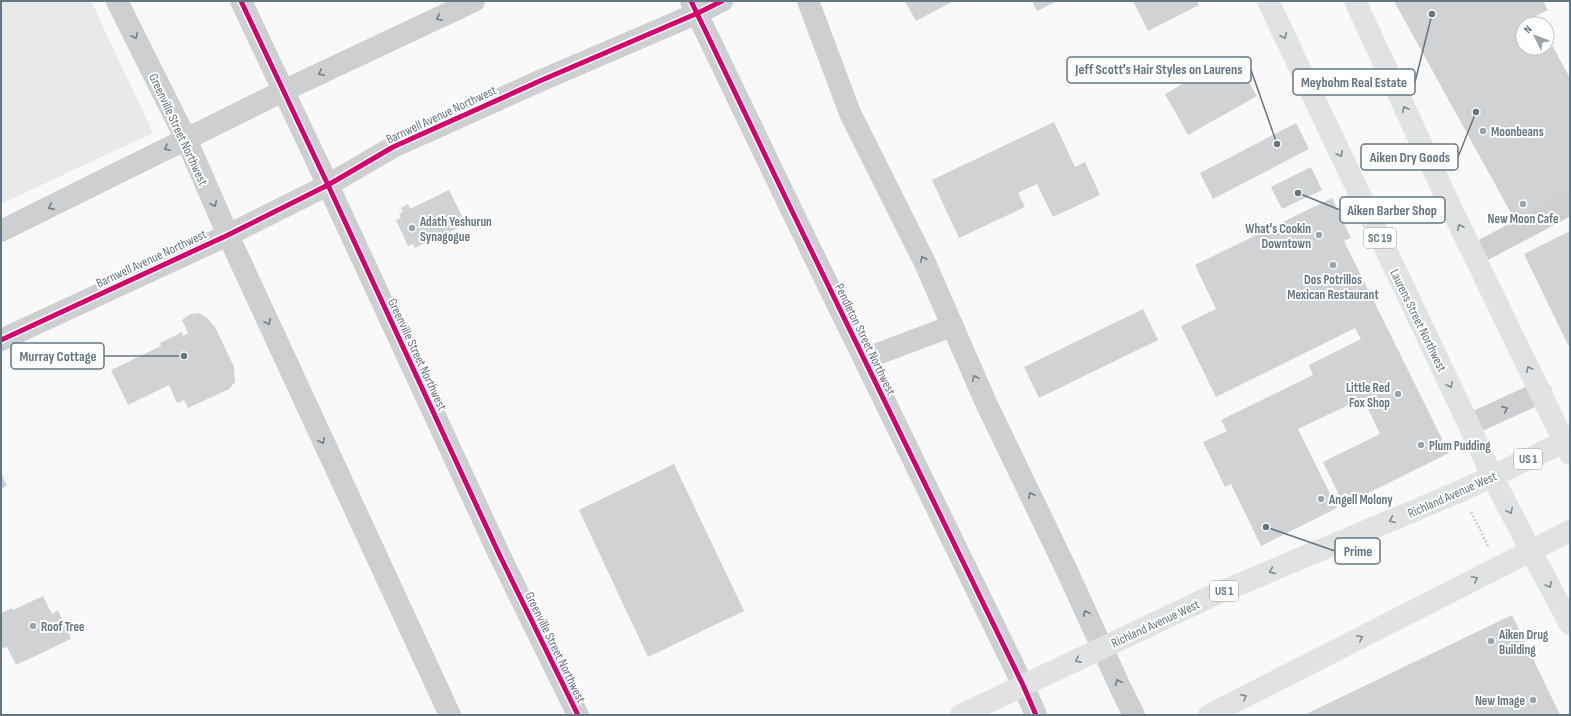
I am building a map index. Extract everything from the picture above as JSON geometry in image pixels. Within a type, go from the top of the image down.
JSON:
[{"type":"main road","name":"Laurens Street Northwest","points":[[1268,1],[1492,476],[1531,551]]},
{"type":"main road","points":[[1355,1],[1474,255],[1568,445]]},
{"type":"main road","name":"Richland Avenue West","points":[[961,715],[1216,594],[1568,445]]},
{"type":"main road","points":[[1209,715],[1570,531]]},
{"type":"main road","name":"SC 19","points":[[1531,551],[1569,621]]},
{"type":"street","name":"Greenville Street Northwest","points":[[117,1],[186,139],[228,235],[450,715]]},
{"type":"street","name":"Greenville Street Northwest","points":[[240,1],[328,185],[499,554],[578,715]]},
{"type":"street","points":[[1,231],[283,91],[474,1]]},
{"type":"street","name":"Barnwell Avenue Northwest","points":[[1,340],[228,235],[328,185],[393,147],[542,80],[694,7],[722,1]]},
{"type":"street","points":[[808,1],[850,113],[925,263],[987,405],[1134,715]]},
{"type":"street","name":"Pendleton Street Northwest","points":[[694,7],[1036,715]]},
{"type":"street","points":[[1474,255],[1570,204]]},
{"type":"street","points":[[864,359],[952,326]]},
{"type":"street","points":[[1469,425],[1541,392]]},
{"type":"path","points":[[1471,512],[1489,549]]},
{"type":"shaded area","points":[[1,1],[91,1],[153,133],[1,204]]},
{"type":"building","points":[[905,1],[954,1],[916,21]]},
{"type":"building","points":[[1032,1],[1057,1],[1037,11]]},
{"type":"building","points":[[1133,1],[1197,1],[1199,5],[1148,31]]},
{"type":"building","points":[[1394,1],[1543,1],[1548,10],[1536,16],[1515,16],[1515,56],[1555,56],[1555,51],[1570,78],[1570,195],[1517,224]]},
{"type":"building","points":[[1234,55],[1257,96],[1188,135],[1165,94]]},
{"type":"building","points":[[1054,122],[1075,167],[1085,162],[1100,195],[1053,217],[1037,184],[1018,193],[1025,207],[959,238],[932,180]]},
{"type":"building","points":[[1296,123],[1309,149],[1213,199],[1200,173]]},
{"type":"building","points":[[1311,167],[1322,190],[1282,209],[1271,187]]},
{"type":"building","points":[[449,190],[466,224],[415,248],[413,244],[408,246],[396,220],[401,218],[399,214],[403,212],[401,208],[408,204],[410,209]]},
{"type":"building","points":[[1332,198],[1351,238],[1344,241],[1449,453],[1344,505],[1323,462],[1380,434],[1363,398],[1298,429],[1337,508],[1261,546],[1231,484],[1225,487],[1203,442],[1227,431],[1221,420],[1313,375],[1309,365],[1361,339],[1355,328],[1216,397],[1181,326],[1216,309],[1195,265]]},
{"type":"building","points":[[1570,231],[1570,349],[1524,254]]},
{"type":"building","points":[[1143,309],[1158,340],[1039,398],[1024,367]]},
{"type":"building","points":[[199,313],[207,318],[215,327],[234,367],[235,382],[229,389],[188,408],[184,400],[177,403],[169,385],[128,405],[111,370],[161,346],[160,343],[182,332],[183,336],[188,333],[182,320],[190,314]]},
{"type":"building","points":[[674,464],[744,611],[648,657],[579,510]]},
{"type":"building","points":[[1,473],[7,486],[1,489]]},
{"type":"building","name":"Roof Tree","points":[[43,596],[52,614],[58,610],[71,639],[16,665],[7,647],[1,649],[1,613],[12,608],[13,610]]},
{"type":"building","name":"Aiken Drug Building","points":[[1512,615],[1560,715],[1304,715]]},
{"type":"cycle path","points":[[241,1],[499,554],[578,715]]},
{"type":"cycle path","points":[[691,1],[1023,685],[1036,715]]},
{"type":"cycle path","points":[[1,340],[228,235],[328,185],[393,147],[542,80],[698,13],[722,1]]},
{"type":"place","name":"Meybohm Real Estate","points":[[1432,14]]},
{"type":"place","name":"Aiken Dry Goods","points":[[1476,112]]},
{"type":"place","name":"Moonbeans","points":[[1483,131]]},
{"type":"place","name":"Jeff Scott's Hair Styles on Laurens","points":[[1277,144]]},
{"type":"place","name":"Aiken Barber Shop","points":[[1298,193]]},
{"type":"place","name":"New Moon Cafe","points":[[1523,204]]},
{"type":"place","name":"Adath Yeshurun Synagogue","points":[[412,228]]},
{"type":"place","name":"What's Cookin Downtown","points":[[1319,235]]},
{"type":"place","name":"Dos Potrillos Mexican Restaurant","points":[[1333,265]]},
{"type":"place","name":"Murray Cottage","points":[[184,356]]},
{"type":"place","name":"Little Red Fox Shop","points":[[1398,394]]},
{"type":"place","name":"Plum Pudding","points":[[1421,445]]},
{"type":"place","name":"Angell Molony","points":[[1321,499]]},
{"type":"place","name":"Prime","points":[[1266,527]]},
{"type":"place","name":"Roof Tree","points":[[33,626]]},
{"type":"place","name":"Aiken Drug Building","points":[[1491,641]]},
{"type":"place","name":"New Image","points":[[1533,700]]}]
